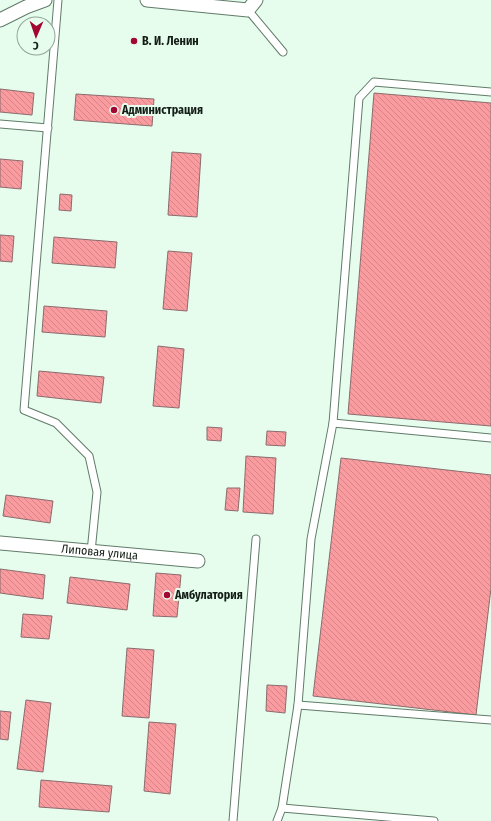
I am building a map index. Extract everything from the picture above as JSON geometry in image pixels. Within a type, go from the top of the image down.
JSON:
[{"type":"street","points":[[0,20],[26,7],[45,0]]},
{"type":"street","points":[[147,0],[252,5]]},
{"type":"street","name":"Липовая улица","points":[[0,543],[198,561]]},
{"type":"lane","points":[[58,0],[24,410],[56,423],[89,456],[97,492],[91,552]]},
{"type":"lane","points":[[252,5],[283,52]]},
{"type":"lane","points":[[277,821],[282,808],[298,705],[311,539],[333,423],[359,98],[374,82],[491,92]]},
{"type":"lane","points":[[0,124],[48,128]]},
{"type":"lane","points":[[333,423],[491,438]]},
{"type":"lane","points":[[232,821],[256,539]]},
{"type":"lane","points":[[298,705],[491,720]]},
{"type":"lane","points":[[282,808],[434,821]]},
{"type":"building","points":[[0,89],[34,93],[32,115],[0,112]]},
{"type":"building","points":[[374,93],[491,103],[491,426],[348,414]]},
{"type":"building","name":"Администрация","points":[[76,94],[154,99],[152,126],[74,120]]},
{"type":"building","points":[[172,152],[201,154],[197,217],[168,215]]},
{"type":"building","points":[[0,159],[23,161],[21,189],[0,187]]},
{"type":"building","points":[[60,194],[72,195],[71,211],[59,210]]},
{"type":"building","points":[[0,235],[14,236],[12,262],[0,261]]},
{"type":"building","points":[[54,237],[117,242],[115,268],[52,263]]},
{"type":"building","points":[[168,251],[192,253],[187,311],[163,309]]},
{"type":"building","points":[[44,306],[107,311],[105,337],[42,332]]},
{"type":"building","points":[[158,346],[184,349],[179,408],[153,406]]},
{"type":"building","points":[[39,371],[104,377],[101,403],[37,396]]},
{"type":"building","points":[[207,427],[222,428],[221,441],[207,440]]},
{"type":"building","points":[[267,431],[286,432],[285,446],[266,445]]},
{"type":"building","points":[[246,456],[276,458],[273,514],[243,512]]},
{"type":"building","points":[[341,458],[491,475],[491,588],[476,715],[313,696]]},
{"type":"building","points":[[227,488],[240,488],[238,511],[225,510]]},
{"type":"building","points":[[6,495],[53,501],[50,523],[3,516]]},
{"type":"building","points":[[0,569],[45,575],[43,599],[0,593]]},
{"type":"building","name":"Амбулатория","points":[[156,573],[181,575],[177,617],[153,616]]},
{"type":"building","points":[[70,577],[130,584],[127,610],[67,603]]},
{"type":"building","points":[[23,614],[52,616],[49,639],[21,637]]},
{"type":"building","points":[[127,648],[154,650],[149,718],[122,716]]},
{"type":"building","points":[[267,685],[287,686],[285,713],[266,711]]},
{"type":"building","points":[[26,700],[51,703],[43,772],[17,769]]},
{"type":"building","points":[[0,711],[11,712],[8,740],[0,739]]},
{"type":"building","points":[[149,722],[176,724],[170,794],[144,791]]},
{"type":"building","points":[[41,780],[112,786],[109,812],[39,807]]},
{"type":"place","name":"В. И. Ленин","points":[[134,41]]},
{"type":"place","name":"Администрация","points":[[114,110]]},
{"type":"place","name":"Амбулатория","points":[[167,595]]}]
